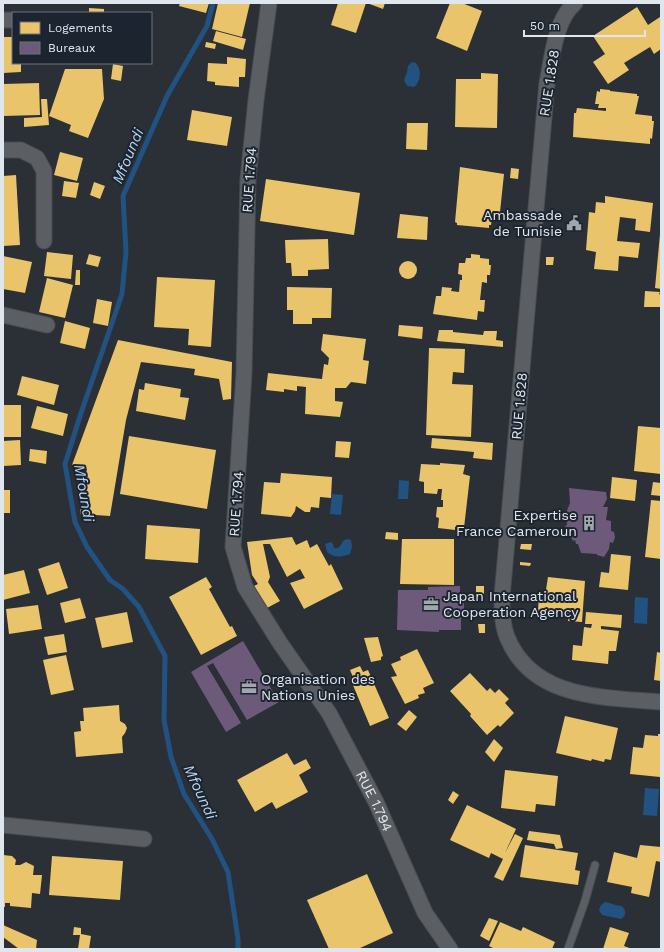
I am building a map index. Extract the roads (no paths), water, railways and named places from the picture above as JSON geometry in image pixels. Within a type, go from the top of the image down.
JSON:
[{"type":"street","name":"RUE 1.794","points":[[269,3],[256,100],[248,179],[245,265],[244,373],[233,547],[245,587],[280,643],[329,713],[376,802],[425,913],[450,949]]},
{"type":"street","name":"RUE 1.828","points":[[575,3],[570,8],[558,29],[546,83],[502,597],[502,617],[506,636],[515,652],[539,677],[554,686],[589,695],[661,702]]},
{"type":"street","points":[[3,150],[21,150],[37,158],[44,171],[44,242]]},
{"type":"street","points":[[3,315],[48,325]]},
{"type":"street","points":[[3,826],[144,839]]},
{"type":"lane","points":[[568,949],[585,901],[595,865]]},
{"type":"water","points":[[412,62],[416,63],[420,73],[417,84],[414,87],[407,86],[404,80],[408,66]]},
{"type":"water","points":[[399,480],[409,481],[408,499],[398,499]]},
{"type":"water","points":[[332,494],[343,495],[341,515],[330,514]]},
{"type":"water","points":[[344,540],[351,540],[352,547],[350,554],[338,556],[327,552],[325,544],[331,542],[334,548],[336,548],[339,547]]},
{"type":"water","points":[[635,597],[648,598],[647,624],[634,623]]},
{"type":"water","points":[[645,788],[659,789],[657,816],[643,815]]},
{"type":"water","points":[[605,902],[622,906],[625,911],[624,916],[621,919],[602,915],[599,910],[601,905]]},
{"type":"waterway","name":"Mfoundi","points":[[213,3],[207,26],[167,96],[123,196],[126,252],[122,294],[65,464],[75,522],[87,547],[110,580],[123,589],[139,607],[165,656],[164,720],[171,757],[184,794],[212,839],[228,872],[238,939],[238,949]]},
{"type":"place","name":"Ambassade de Tunisie","points":[[574,223]]},
{"type":"place","name":"Expertise France Cameroun","points":[[589,523]]},
{"type":"place","name":"Japan International Cooperation Agency","points":[[431,604]]},
{"type":"place","name":"Organisation des Nations Unies","points":[[249,687]]}]
